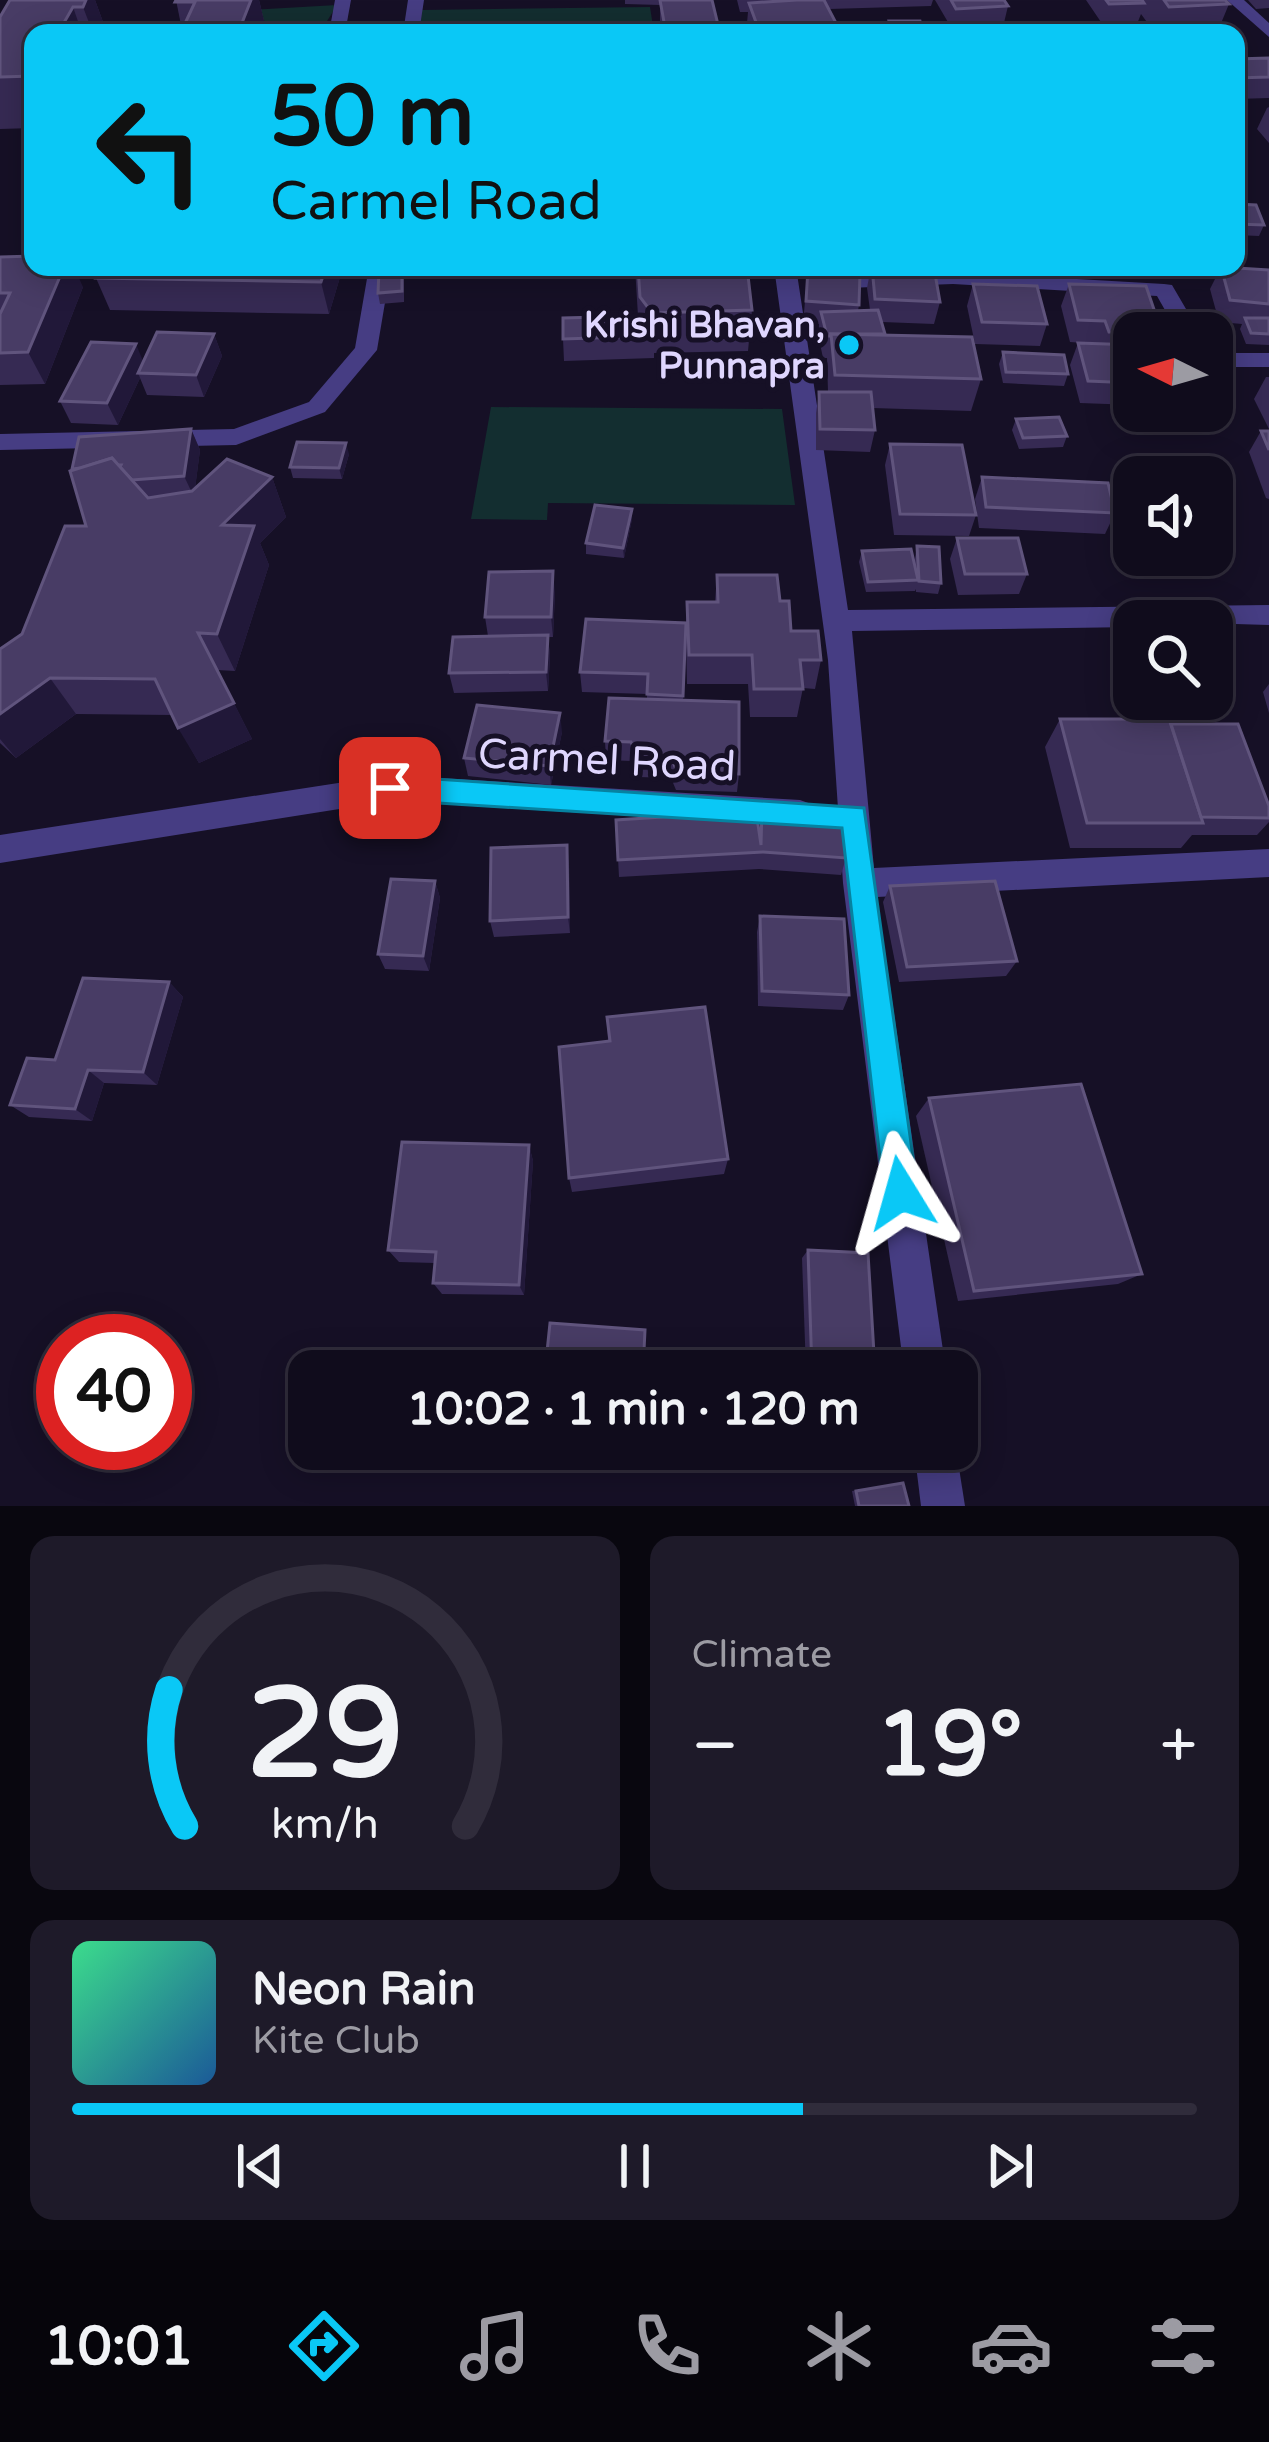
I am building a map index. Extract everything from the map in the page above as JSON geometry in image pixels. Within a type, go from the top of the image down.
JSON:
[{"type":"street","points":[[1235,0],[1269,32]]},
{"type":"street","points":[[0,442],[236,436],[316,407],[366,350],[378,276]]},
{"type":"street","points":[[922,1350],[859,883],[836,621],[788,276],[953,278],[1163,290],[1176,312]]},
{"type":"street","points":[[1233,360],[1269,360]]},
{"type":"street","points":[[836,621],[1269,616]]},
{"type":"street","name":"Carmel Road","points":[[0,850],[390,788],[854,817]]},
{"type":"street","points":[[859,883],[1269,863]]},
{"type":"street","points":[[938,1470],[943,1506]]},
{"type":"green space","points":[[337,5],[325,24],[211,24],[196,13]]},
{"type":"green space","points":[[650,7],[653,24],[420,24],[422,10]]},
{"type":"green space","points":[[491,407],[782,409],[795,505],[548,503],[547,520],[471,519]]},
{"type":"building","points":[[10,0],[86,0],[83,7],[73,7],[63,24],[24,24],[24,76],[0,77],[0,17]]},
{"type":"building","points":[[251,0],[242,24],[185,24],[195,2],[175,2]]},
{"type":"building","points":[[660,0],[712,0],[718,24],[664,24]]},
{"type":"building","points":[[824,0],[836,24],[757,24],[749,3]]},
{"type":"building","points":[[951,0],[1004,0],[1008,6],[956,9]]},
{"type":"building","points":[[1106,0],[1142,0],[1144,3],[1109,4]]},
{"type":"building","points":[[1164,0],[1225,0],[1229,4],[1169,7]]},
{"type":"building","points":[[889,21],[921,24],[890,24]]},
{"type":"building","points":[[1269,58],[1269,77],[1245,78],[1245,59]]},
{"type":"building","points":[[1245,204],[1256,205],[1264,225],[1245,224]]},
{"type":"building","points":[[24,256],[24,276],[60,276],[28,352],[0,353],[0,314],[10,293],[0,293],[0,257]]},
{"type":"building","points":[[1245,268],[1269,270],[1269,304],[1230,300],[1223,276],[1245,276]]},
{"type":"building","points":[[97,276],[323,276],[321,282]]},
{"type":"building","points":[[379,276],[402,276],[402,291],[378,293]]},
{"type":"building","points":[[639,276],[748,276],[752,310],[652,313],[640,297]]},
{"type":"building","points":[[808,276],[860,276],[859,305],[806,301]]},
{"type":"building","points":[[873,276],[935,276],[940,302],[875,299]]},
{"type":"building","points":[[973,284],[1037,286],[1047,324],[982,322]]},
{"type":"building","points":[[1069,284],[1146,286],[1155,312],[1113,312],[1113,332],[1105,321],[1078,320]]},
{"type":"building","points":[[878,310],[885,334],[827,336],[821,312]]},
{"type":"building","points":[[640,316],[655,336],[563,339],[563,318]]},
{"type":"building","points":[[1245,318],[1269,318],[1269,334],[1251,333]]},
{"type":"building","points":[[157,332],[214,334],[196,375],[138,373]]},
{"type":"building","points":[[831,334],[972,337],[981,379],[835,375]]},
{"type":"building","points":[[91,342],[136,344],[107,403],[60,401]]},
{"type":"building","points":[[1078,343],[1113,344],[1113,382],[1088,381]]},
{"type":"building","points":[[1003,352],[1064,355],[1068,374],[1006,372]]},
{"type":"building","points":[[819,392],[871,392],[875,430],[820,429]]},
{"type":"building","points":[[1059,417],[1067,436],[1023,438],[1016,419]]},
{"type":"building","points":[[191,429],[184,476],[132,480],[112,458],[72,469],[79,437]]},
{"type":"building","points":[[297,442],[346,443],[339,468],[290,467]]},
{"type":"building","points":[[890,444],[962,445],[976,515],[900,514]]},
{"type":"building","points":[[112,458],[148,498],[192,491],[227,459],[272,477],[222,525],[254,526],[217,634],[198,633],[234,703],[178,728],[155,679],[50,678],[0,714],[0,649],[22,634],[65,526],[86,526],[70,471]]},
{"type":"building","points":[[982,477],[1108,483],[1113,513],[986,507]]},
{"type":"building","points":[[595,505],[632,509],[623,548],[586,543]]},
{"type":"building","points":[[957,538],[1018,538],[1027,574],[965,574]]},
{"type":"building","points":[[917,546],[939,547],[941,583],[919,581]]},
{"type":"building","points":[[911,549],[918,580],[868,582],[862,551]]},
{"type":"building","points":[[553,571],[551,617],[485,617],[489,572]]},
{"type":"building","points":[[717,575],[777,575],[780,601],[789,601],[791,631],[818,631],[821,660],[800,660],[803,689],[754,689],[752,655],[689,655],[687,602],[718,602]]},
{"type":"building","points":[[586,619],[686,623],[683,696],[647,694],[648,674],[580,672]]},
{"type":"building","points":[[548,635],[546,672],[449,673],[453,637]]},
{"type":"building","points":[[609,698],[739,702],[739,774],[677,772],[672,759],[638,758],[631,742],[605,741]]},
{"type":"building","points":[[477,705],[560,713],[549,766],[464,758]]},
{"type":"building","points":[[1060,719],[1169,720],[1203,823],[1087,823]]},
{"type":"building","points":[[1171,724],[1238,724],[1269,806],[1269,818],[1201,817]]},
{"type":"building","points":[[762,808],[844,813],[846,858],[763,852],[618,860],[616,820],[756,811],[761,845]]},
{"type":"building","points":[[567,845],[568,917],[490,921],[491,848]]},
{"type":"building","points":[[391,879],[435,881],[423,956],[378,954]]},
{"type":"building","points":[[995,881],[1017,961],[907,967],[890,886]]},
{"type":"building","points":[[760,916],[844,919],[849,995],[762,991]]},
{"type":"building","points":[[83,978],[169,982],[143,1072],[88,1070],[75,1109],[10,1105],[27,1058],[55,1060]]},
{"type":"building","points":[[705,1007],[728,1159],[569,1178],[559,1047],[610,1041],[607,1017]]},
{"type":"building","points":[[1081,1084],[1142,1274],[974,1291],[929,1098]]},
{"type":"building","points":[[402,1142],[529,1145],[519,1285],[433,1283],[436,1252],[388,1250]]},
{"type":"building","points":[[808,1250],[868,1253],[874,1350],[811,1350]]},
{"type":"building","points":[[550,1323],[645,1330],[644,1350],[547,1350]]},
{"type":"building","points":[[903,1483],[909,1506],[859,1506],[856,1491]]},
{"type":"place","name":"Krishi Bhavan, Punnapra","points":[[849,345]]},
{"type":"route","points":[[390,788],[854,817],[901,1193]]}]
